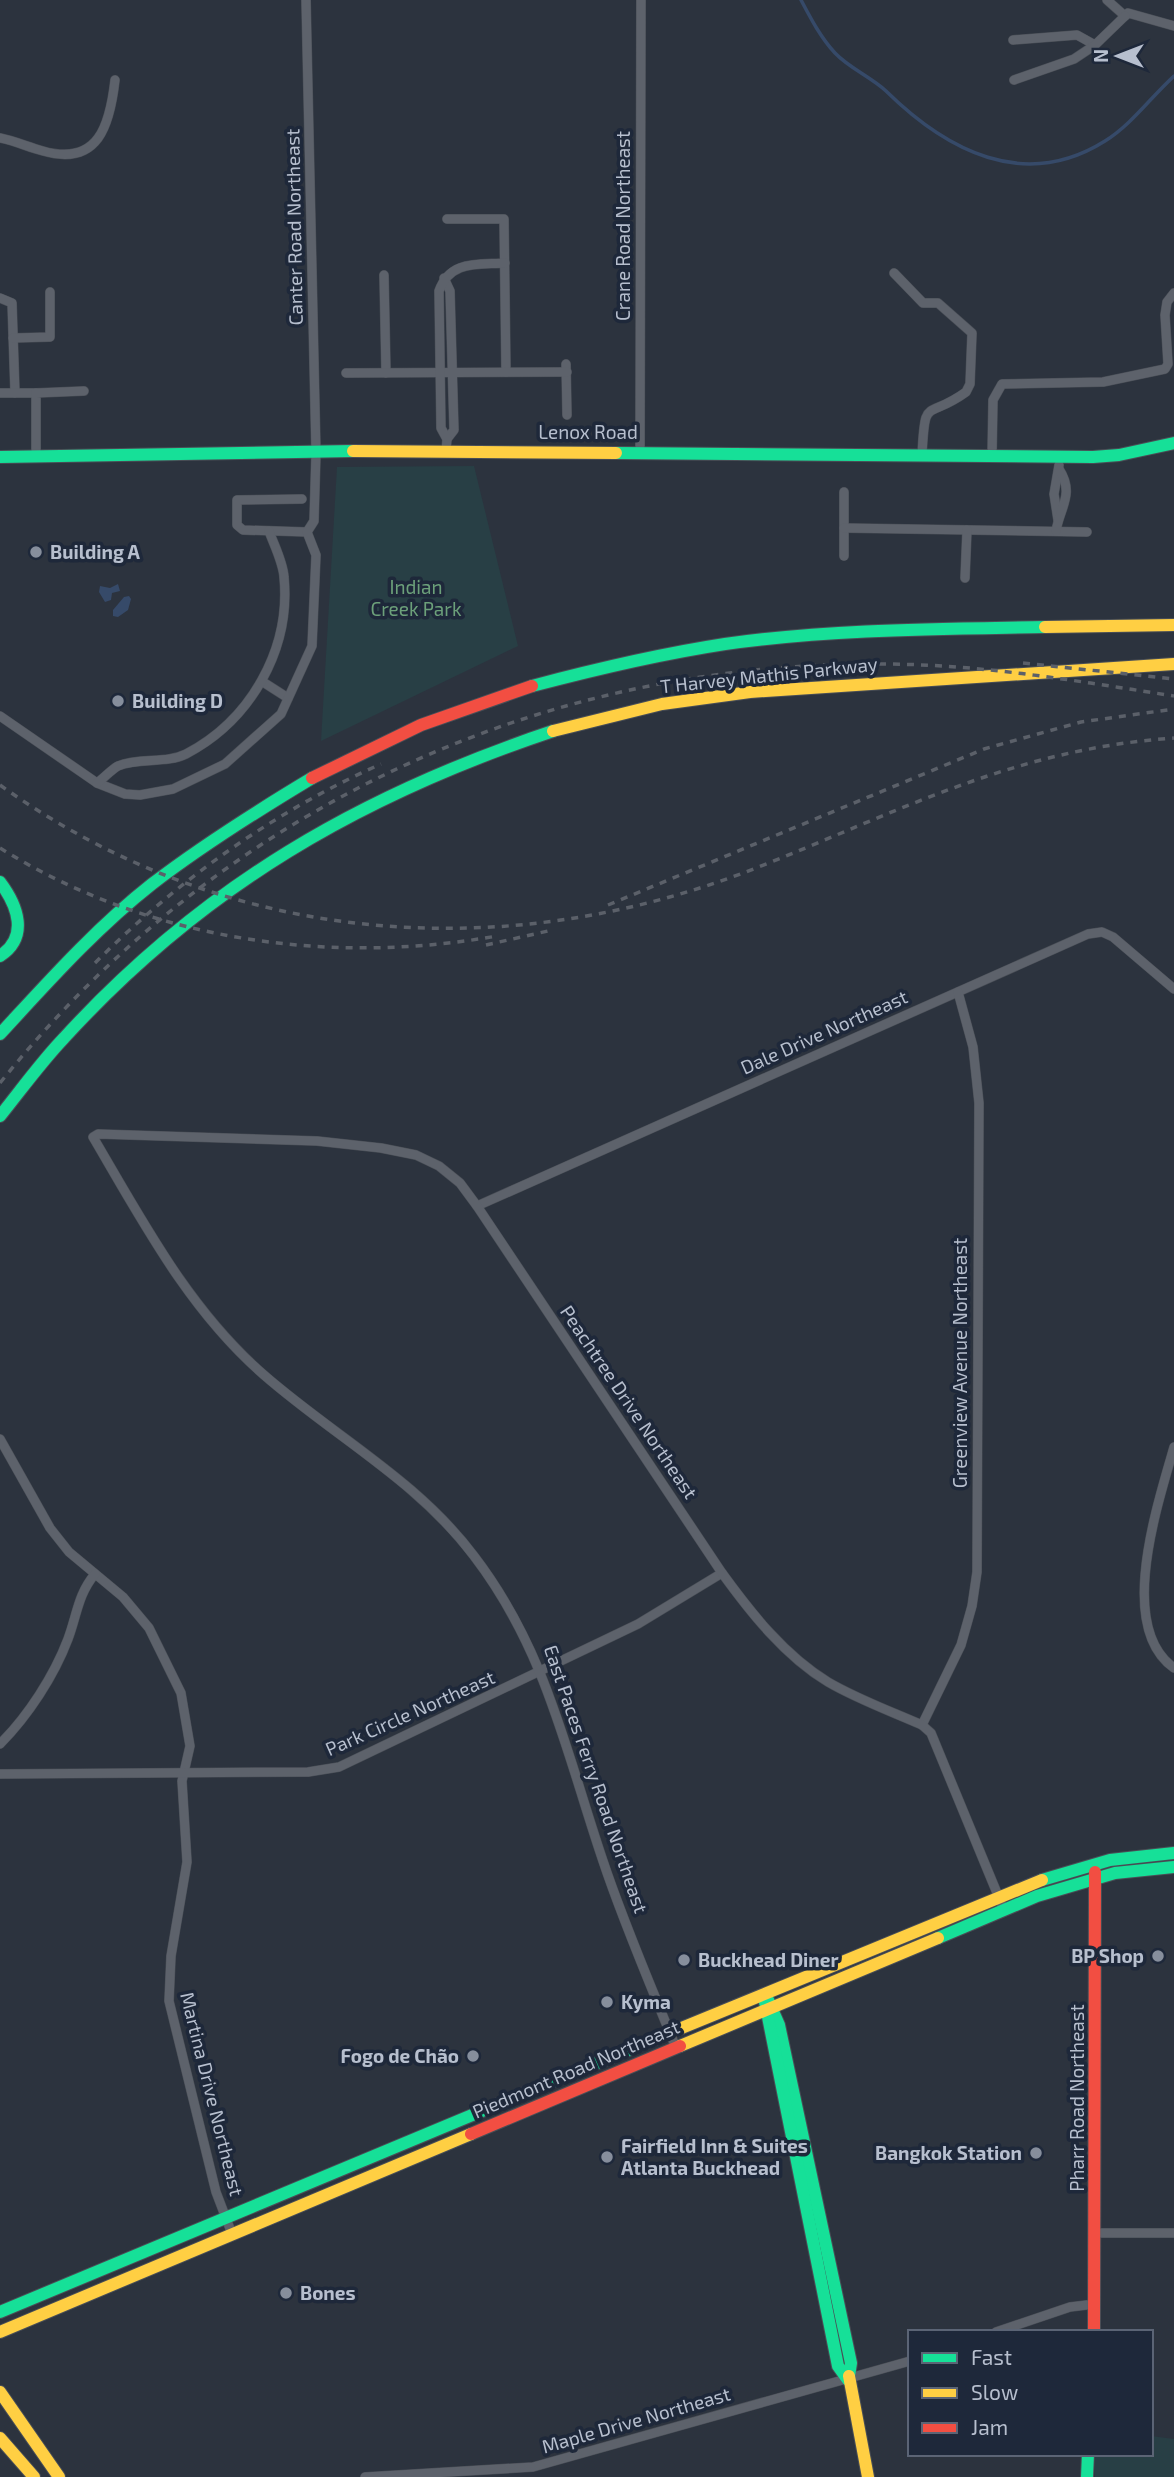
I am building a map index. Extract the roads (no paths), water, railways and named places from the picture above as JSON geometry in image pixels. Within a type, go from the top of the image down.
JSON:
[{"type":"main road","name":"Lenox Road","points":[[0,457],[316,453],[447,445],[640,452],[992,456],[1059,462],[1119,455],[1174,443]]},
{"type":"main road","name":"T Harvey Mathis Parkway","points":[[0,1034],[89,940],[204,845],[268,802],[334,765],[402,732],[472,704],[579,671],[729,643],[846,635],[1174,625]]},
{"type":"main road","name":"T Harvey Mathis Parkway","points":[[0,1116],[49,1055],[107,993],[159,946],[234,886],[295,845],[357,810],[478,756],[592,720],[700,698],[808,687],[1174,664]]},
{"type":"main road","points":[[0,882],[13,898],[19,912],[17,933],[12,947],[0,956]]},
{"type":"main road","name":"Piedmont Road Northeast","points":[[0,2312],[998,1895],[1049,1876],[1121,1858],[1174,1853]]},
{"type":"main road","name":"Pharr Road Northeast","points":[[1094,1865],[1094,2330]]},
{"type":"main road","name":"Piedmont Road Northeast","points":[[0,2333],[1004,1910],[1056,1890],[1096,1879],[1132,1870],[1174,1867]]},
{"type":"main road","points":[[765,1993],[768,2009],[779,2025],[851,2363],[848,2380],[868,2477]]},
{"type":"main road","points":[[0,2392],[59,2477]]},
{"type":"main road","points":[[0,2438],[34,2477]]},
{"type":"main road","points":[[1087,2477],[1088,2456]]},
{"type":"street","name":"Canter Road Northeast","points":[[306,0],[316,453],[314,521],[307,532]]},
{"type":"street","name":"Crane Road Northeast","points":[[640,452],[641,0]]},
{"type":"street","points":[[1107,0],[1125,16]]},
{"type":"street","points":[[1014,79],[1074,59],[1095,45],[1128,13],[1174,26]]},
{"type":"street","points":[[1013,40],[1077,34],[1095,45]]},
{"type":"street","points":[[0,138],[45,152],[70,153],[87,149],[106,128],[115,80]]},
{"type":"street","points":[[447,219],[504,219],[506,372]]},
{"type":"street","points":[[447,445],[441,428],[439,291],[444,278],[459,265],[505,263]]},
{"type":"street","points":[[894,273],[923,303],[938,303],[972,332],[970,384],[966,392],[931,408],[924,418],[922,455]]},
{"type":"street","points":[[384,275],[386,373]]},
{"type":"street","points":[[444,278],[450,291],[454,429],[447,445]]},
{"type":"street","points":[[13,338],[50,337],[50,292]]},
{"type":"street","points":[[992,456],[993,400],[1002,384],[1103,382],[1164,369],[1168,365],[1166,309],[1174,293]]},
{"type":"street","points":[[0,298],[12,303],[15,393]]},
{"type":"street","points":[[346,373],[506,372],[566,368],[567,415]]},
{"type":"street","points":[[0,393],[85,391]]},
{"type":"street","points":[[36,393],[36,457]]},
{"type":"street","points":[[1056,531],[1058,520],[1054,494],[1059,462]]},
{"type":"street","points":[[844,492],[844,556]]},
{"type":"street","points":[[0,716],[97,783],[125,794],[140,795],[173,789],[225,764],[281,714],[312,646],[316,555],[307,532],[240,528],[237,525],[237,500],[302,499]]},
{"type":"street","points":[[844,528],[1087,532]]},
{"type":"street","points":[[965,578],[967,530]]},
{"type":"street","points":[[97,783],[117,767],[132,762],[185,755],[216,733],[246,706],[263,682],[281,632],[284,576],[269,531]]},
{"type":"street","points":[[263,682],[288,698]]},
{"type":"street","name":"Dale Drive Northeast","points":[[477,1206],[1095,932],[1113,937],[1174,989]]},
{"type":"street","name":"Greenview Avenue Northeast","points":[[922,1725],[961,1645],[972,1606],[976,1573],[979,1103],[973,1047],[958,992]]},
{"type":"street","name":"Peachtree Drive Northeast","points":[[93,1137],[112,1132],[232,1141],[349,1143],[416,1155],[439,1166],[460,1183],[477,1206],[722,1573],[756,1617],[811,1671],[842,1690],[922,1725]]},
{"type":"street","name":"East Paces Ferry Road Northeast","points":[[93,1137],[172,1269],[209,1320],[265,1376],[390,1470],[441,1516],[505,1599],[541,1671],[604,1866],[676,2048]]},
{"type":"street","name":"Martina Drive Northeast","points":[[0,1439],[50,1528],[69,1552],[138,1612],[170,1666],[181,1693],[190,1746],[182,1773],[187,1862],[171,1956],[169,2001],[232,2234]]},
{"type":"street","points":[[1174,1447],[1153,1526],[1144,1613],[1152,1646],[1174,1668]]},
{"type":"street","name":"Park Circle Northeast","points":[[0,1774],[308,1772],[339,1767],[638,1624],[722,1573]]},
{"type":"street","points":[[0,1744],[57,1666],[69,1636],[80,1594],[95,1574]]},
{"type":"street","points":[[922,1725],[936,1742],[1004,1910]]},
{"type":"street","points":[[1096,2233],[1174,2234]]},
{"type":"street","points":[[1002,2330],[1070,2307],[1095,2304]]},
{"type":"street","name":"Maple Drive Northeast","points":[[365,2477],[533,2467],[908,2362]]},
{"type":"water","points":[[118,584],[120,591],[112,593],[111,600],[105,602],[99,592],[100,586],[110,588]]},
{"type":"water","points":[[129,596],[131,599],[128,610],[118,617],[113,616],[113,610],[124,597]]},
{"type":"waterway","points":[[801,0],[835,53],[934,131],[960,146],[988,157],[1016,163],[1045,163],[1075,156],[1105,141],[1132,119],[1174,76]]},
{"type":"railway","points":[[1023,663],[1174,679]]},
{"type":"railway","points":[[0,1083],[86,987],[181,903],[283,831],[392,771],[507,724],[628,691],[753,670],[881,664],[992,670],[1174,696]]},
{"type":"railway","points":[[608,905],[984,749],[1081,722],[1174,709]]},
{"type":"railway","points":[[0,785],[87,839],[177,880],[271,908],[367,924],[465,928],[562,920],[660,900],[756,868],[910,805],[1010,769],[1116,744],[1174,738]]},
{"type":"railway","points":[[95,963],[160,904],[229,850],[303,803],[381,764]]},
{"type":"railway","points":[[0,848],[57,879],[116,905],[177,924],[240,938],[304,946],[369,948],[433,945],[497,936]]},
{"type":"railway","points":[[486,945],[548,931]]},
{"type":"place","name":"Building A","points":[[36,552]]},
{"type":"place","name":"Building D","points":[[118,701]]},
{"type":"place","name":"BP Shop","points":[[1158,1956]]},
{"type":"place","name":"Buckhead Diner","points":[[684,1960]]},
{"type":"place","name":"Kyma","points":[[607,2002]]},
{"type":"place","name":"Fogo de Chão","points":[[473,2056]]},
{"type":"place","name":"Bangkok Station","points":[[1036,2153]]},
{"type":"place","name":"Fairfield Inn & Suites Atlanta Buckhead","points":[[607,2157]]},
{"type":"place","name":"Bones","points":[[286,2293]]},
{"type":"park label","name":"Indian Creek Park","points":[[416,598]]}]
